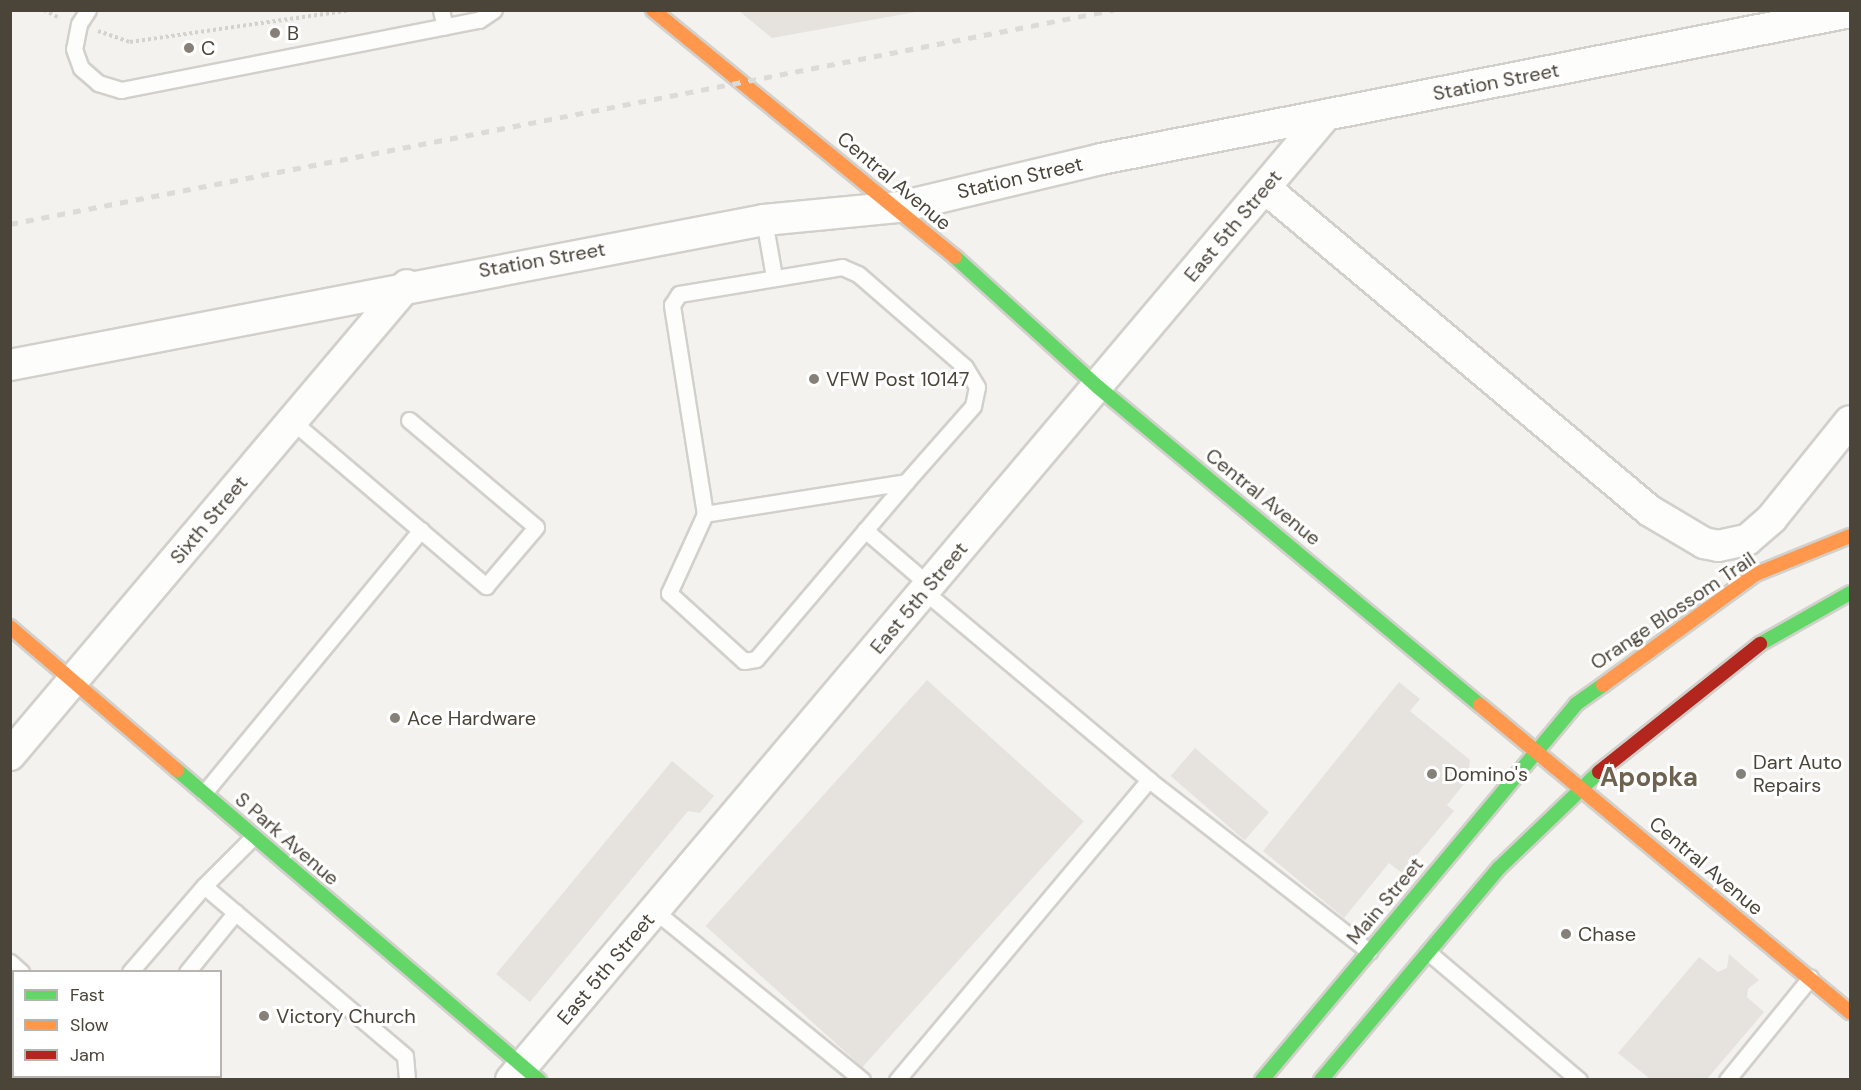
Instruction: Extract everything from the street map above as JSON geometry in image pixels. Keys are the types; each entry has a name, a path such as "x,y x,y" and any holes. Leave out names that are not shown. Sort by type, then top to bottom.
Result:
{"main road":[{"name":"Central Avenue","path":"653,10 900,207 1098,387 1539,749 1851,1012"},
{"name":"Orange Blossom Trail","path":"1539,749 1592,690 1756,574 1851,536"},
{"path":"1321,1080 1499,868 1582,786 1708,682 1773,635 1846,600"},
{"name":"S Park Avenue","path":"10,627 74,679 524,1075"},
{"name":"Main Street","path":"1262,1080 1539,749"}],"street":[{"name":"Station Street","path":"10,364 407,285 764,220 900,207 1101,159 1851,12"},
{"name":"East 5th Street","path":"524,1075 655,911 1326,115"},
{"path":"1265,188 1650,511 1704,543 1732,545 1772,518 1851,421"},
{"name":"Sixth Street","path":"10,755 407,285"}],"lane":[{"path":"88,10 79,24 74,49 81,68 98,83 121,90 445,27 494,10"},
{"path":"441,10 445,27"},
{"path":"764,220 774,277"},
{"path":"842,267 858,274 965,367 977,387 973,406 906,482 756,659 744,661 669,593 705,514 672,305 679,294 842,267"},
{"path":"292,422 486,586 536,528 409,420"},
{"path":"705,514 906,482"},
{"path":"204,793 421,530"},
{"path":"865,530 927,588 1149,780 1369,951"},
{"path":"897,1080 1149,780"},
{"path":"132,970 204,886 253,837"},
{"path":"204,886 405,1056 407,1080"},
{"path":"655,911 862,1080"},
{"path":"189,970 236,912"},
{"path":"1428,952 1579,1080"},
{"path":"1727,1080 1810,978"}],"path":[{"path":"44,10 130,42 352,10"}],"shaded area":[{"path":"739,11 921,11 772,38"},
{"path":"927,680 1084,821 862,1067 706,926"},
{"path":"1399,682 1420,699 1410,711 1470,760 1468,779 1447,805 1454,811 1402,873 1389,863 1344,918 1263,851"},
{"path":"1195,748 1269,812 1245,840 1171,776"},
{"path":"672,761 714,796 700,813 688,811 530,1002 496,974"},
{"path":"1729,954 1759,980 1748,989 1747,997 1764,1012 1707,1079 1650,1079 1618,1053 1699,957 1718,972 1727,968"}],"railway":[{"path":"10,224 1113,10"}],"traffic: fast":[{"path":"955,257 1098,387 1480,705"},
{"path":"1760,644 1850,593"},
{"path":"1262,1080 1576,704 1603,685"},
{"path":"177,770 539,1080"},
{"path":"1321,1080 1499,868 1599,772"}],"traffic: slow":[{"path":"653,10 955,257"},
{"path":"1603,685 1756,574 1850,536"},
{"path":"10,627 177,770"},
{"path":"1480,705 1850,1012"}],"traffic: jam":[{"path":"1599,772 1760,644"}],"place":[{"name":"B","path":"275,33"},
{"name":"C","path":"189,48"},
{"name":"VFW Post 10147","path":"814,379"},
{"name":"Ace Hardware","path":"395,718"},
{"name":"Domino's","path":"1432,774"},
{"name":"Dart Auto Repairs","path":"1741,774"},
{"name":"Chase","path":"1566,934"},
{"name":"Victory Church","path":"264,1016"}],"district":[{"name":"Apopka","path":"1649,778"}]}
